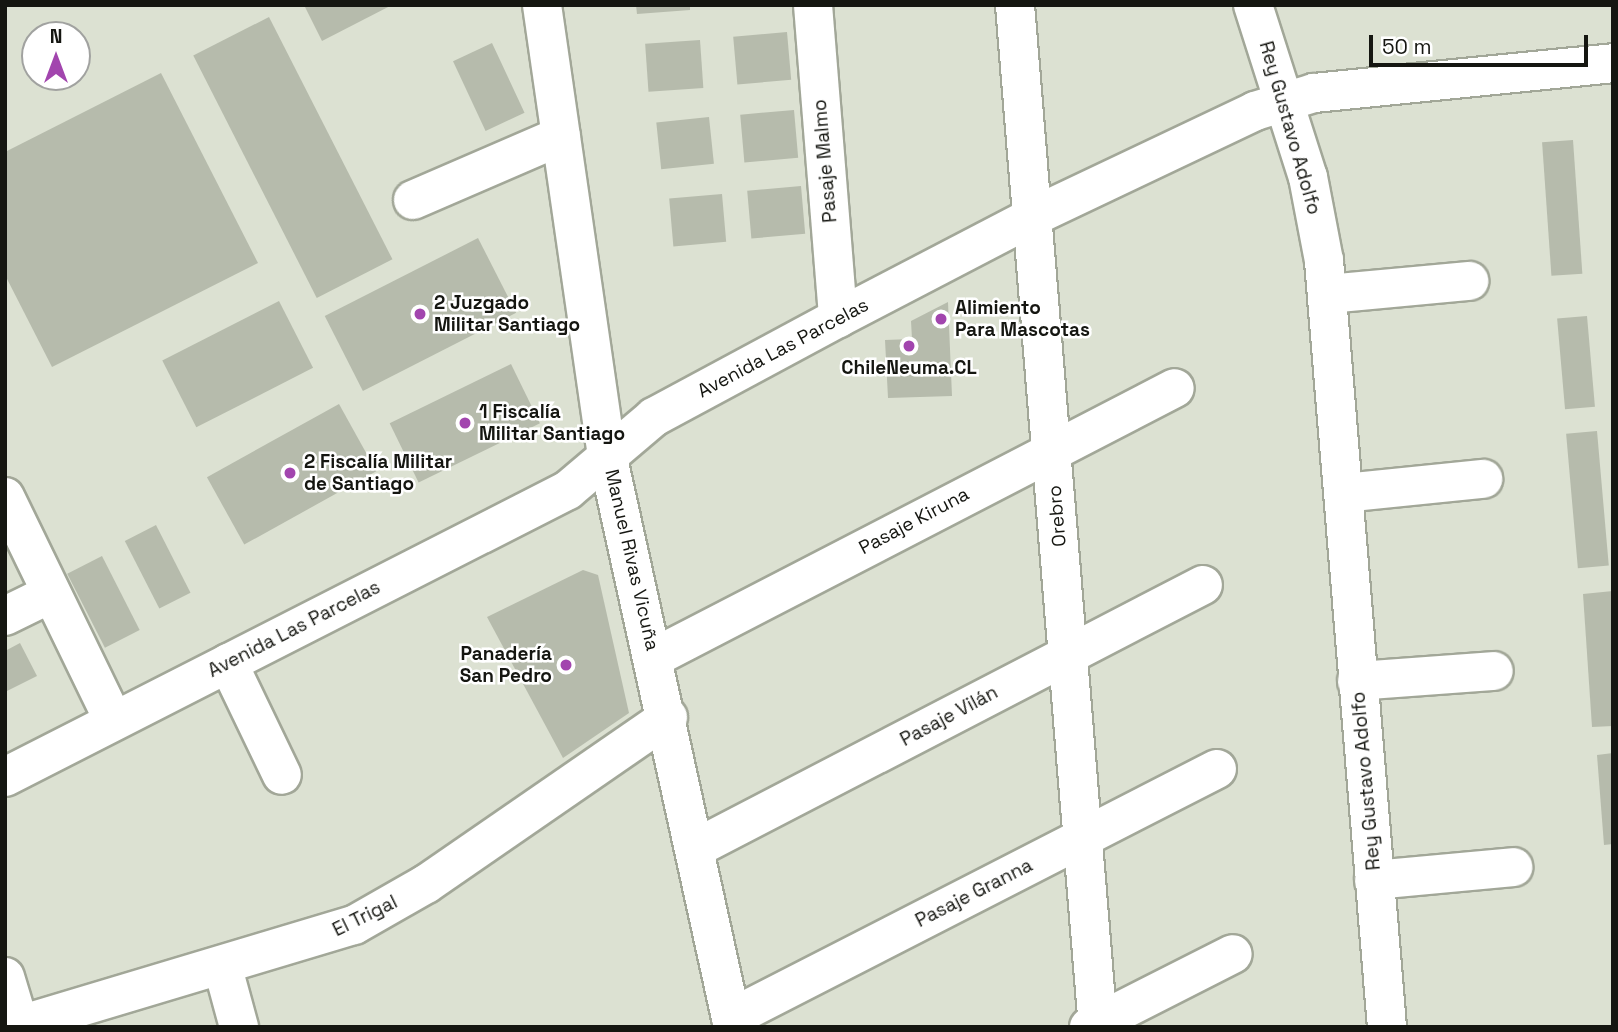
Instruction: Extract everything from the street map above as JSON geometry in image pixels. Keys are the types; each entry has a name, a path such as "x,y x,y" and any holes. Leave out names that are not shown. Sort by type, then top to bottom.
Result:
{"street":[{"name":"Manuel Rivas Vicuña","path":"542,5 607,454 655,657 732,1023"},
{"name":"Pasaje Malmo","path":"813,5 838,318"},
{"name":"Orebro","path":"1015,5 1083,838 1095,1025"},
{"name":"Rey Gustavo Adolfo","path":"1253,5 1308,177 1328,293 1357,681 1387,1027"},
{"name":"Avenida Las Parcelas","path":"5,776 568,490 653,417 838,318 1032,217 1285,100 1328,91 1613,62"},
{"path":"413,200 561,136"},
{"path":"1328,293 1469,281"},
{"name":"Pasaje Kiruna","path":"655,657 1051,449 1175,388"},
{"path":"1344,493 1483,479"},
{"path":"5,497 114,721"},
{"name":"Pasaje Vilán","path":"696,848 1203,585"},
{"path":"5,617 50,594"},
{"path":"228,663 282,775"},
{"name":"Rey Gustavo Adolfo","path":"1357,681 1494,671"},
{"name":"El Trigal","path":"20,1026 223,968 330,934 376,914 668,717"},
{"name":"Pasaje Granna","path":"732,1023 1217,769"},
{"name":"Rey Gustavo Adolfo","path":"1374,880 1513,866"},
{"path":"1095,1025 1233,954"},
{"path":"223,968 239,1027"},
{"path":"5,977 20,1026"}],"building":[{"path":"304,5 392,5 322,41"},
{"path":"636,5 690,5 690,10 637,14"},
{"path":"269,17 392,259 317,298 193,56"},
{"path":"787,32 791,80 737,85 733,37"},
{"path":"700,40 703,88 648,92 645,44"},
{"path":"492,43 525,113 486,131 453,61"},
{"path":"161,73 258,263 52,367 5,275 5,152"},
{"path":"794,110 798,158 744,163 740,115"},
{"path":"709,117 714,164 661,169 656,123"},
{"path":"1573,140 1582,274 1551,276 1542,142"},
{"path":"801,186 805,234 751,239 747,191"},
{"path":"722,194 726,242 673,246 669,199"},
{"name":"2 Juzgado Militar Santiago","path":"478,238 516,313 363,391 325,316"},
{"path":"279,301 313,368 196,427 162,360"},
{"path":"948,302 952,396 888,398 885,340 912,339 911,321"},
{"path":"1587,316 1595,407 1565,409 1557,319"},
{"name":"1 Fiscalía Militar Santiago","path":"511,364 540,423 419,483 390,423"},
{"name":"2 Fiscalía Militar de Santiago","path":"339,404 376,471 244,545 207,477"},
{"path":"1597,431 1609,565 1578,568 1566,434"},
{"path":"156,525 191,593 159,609 125,541"},
{"path":"102,556 140,630 105,648 67,574"},
{"name":"Panadería San Pedro","path":"583,570 598,575 629,713 563,758 487,617"},
{"path":"1613,591 1613,726 1592,727 1583,594"},
{"path":"20,643 37,676 5,692 5,651"},
{"path":"1613,753 1613,844 1604,845 1597,755"}],"place":[{"name":"2 Juzgado Militar Santiago","path":"420,314"},
{"name":"Alimiento Para Mascotas","path":"941,319"},
{"name":"ChileNeuma.CL","path":"909,346"},
{"name":"1 Fiscalía Militar Santiago","path":"465,423"},
{"name":"2 Fiscalía Militar de Santiago","path":"290,473"},
{"name":"Panadería San Pedro","path":"566,665"}]}
